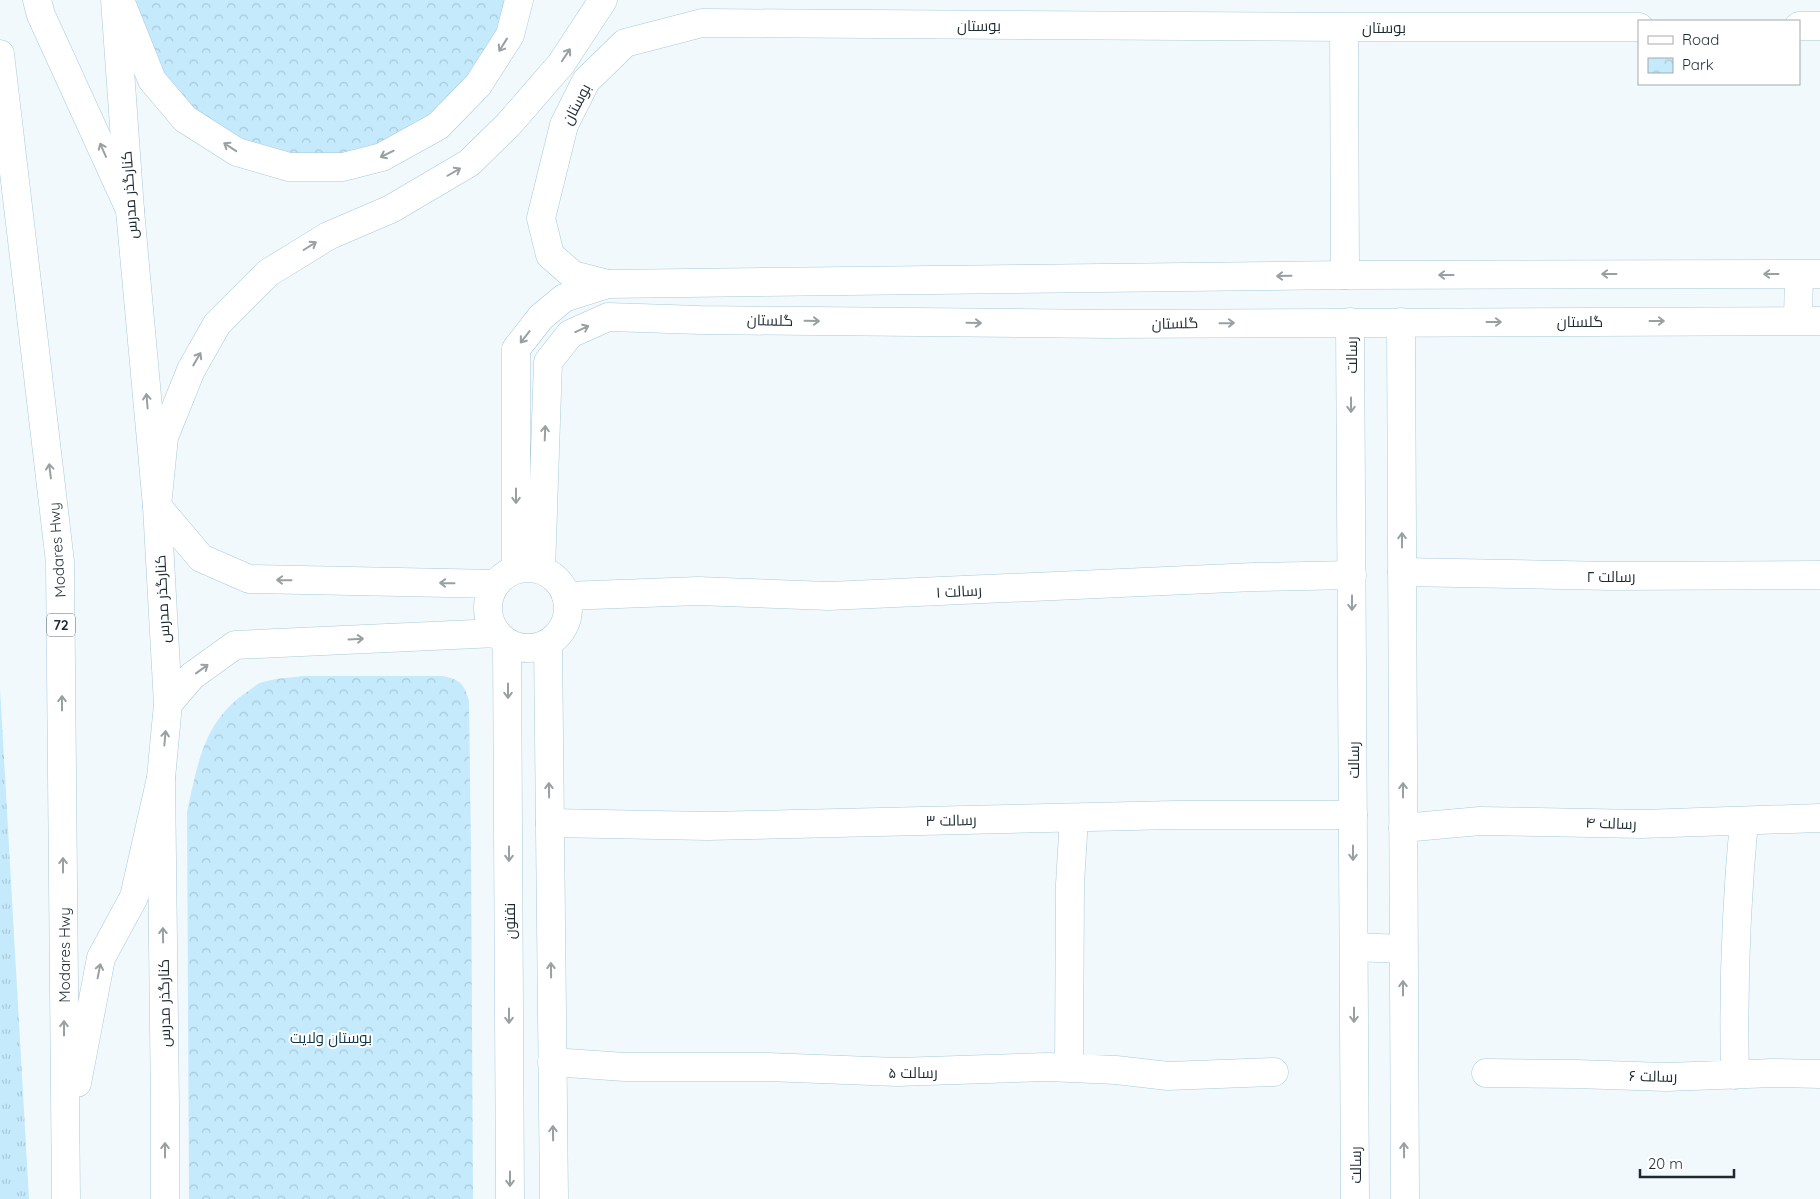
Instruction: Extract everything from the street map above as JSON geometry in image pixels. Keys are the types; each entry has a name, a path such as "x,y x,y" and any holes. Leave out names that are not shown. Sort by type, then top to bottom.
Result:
{"main road":[{"path":"37,0 41,14 130,210"},
{"name":"کنارگذر مدرس","path":"115,0 130,210 157,506 168,704 161,778 165,1199"},
{"path":"120,0 152,80 185,119 237,152 289,167 343,167 382,157 438,126 478,85 510,34 519,0"},
{"path":"168,704 192,676 235,645 502,638 520,647 534,647 548,643 558,634 565,622 568,608 566,596 552,576 517,574 249,579 202,558 157,506 164,437 191,370 217,324 268,273 328,236 391,209 469,163 508,125 561,64 603,0"},
{"name":"بوستان","path":"608,284 573,275 550,255 541,218 564,124 586,81 625,43 702,23 1638,27"},
{"path":"1800,26 1820,26"},
{"path":"1344,27 1345,275"},
{"name":"Modares Hwy","path":"0,54 60,562 66,1199"},
{"path":"517,574 516,350 541,317 564,298 608,284 1345,275 1810,274 1809,321"},
{"name":"گلستان","path":"517,574 548,362 570,334 608,317 700,320 1108,324 1809,321"},
{"name":"رسالت","path":"1350,322 1355,1199"},
{"path":"1401,322 1405,1199"},
{"name":"رسالت ۲","path":"1402,572 1612,576 1820,575"},
{"path":"502,638 490,621 488,607 490,595 517,574"},
{"name":"رسالت ۱","path":"566,596 698,591 829,596 1254,577 1352,575"},
{"name":"نفتون","path":"502,638 510,1199"},
{"path":"548,643 554,1199"},
{"path":"66,1139 101,958 134,898 161,778"},
{"name":"رسالت ۳","path":"550,823 708,826 1175,816 1353,815"},
{"path":"1070,1068 1070,884 1074,818"},
{"name":"رسالت ۴","path":"1403,828 1480,821 1642,824 1820,818"},
{"path":"1735,1075 1735,973 1738,880 1744,821"},
{"path":"1354,947 1404,949"},
{"name":"رسالت ۵","path":"552,1062 625,1067 767,1067 897,1072 1070,1068 1116,1070 1168,1076 1274,1072"},
{"name":"رسالت ۶","path":"1486,1074 1666,1077 1774,1073 1820,1074"}],"green space":[{"path":"131,0 517,0 438,124 345,163 238,150 156,78"},
{"name":"بوستان ولایت","path":"302,676 443,676 458,681 469,701 473,1199 189,1199 187,812 194,779 211,732 219,718 230,706 258,684"},
{"path":"0,688 29,1199 0,1199"}]}
